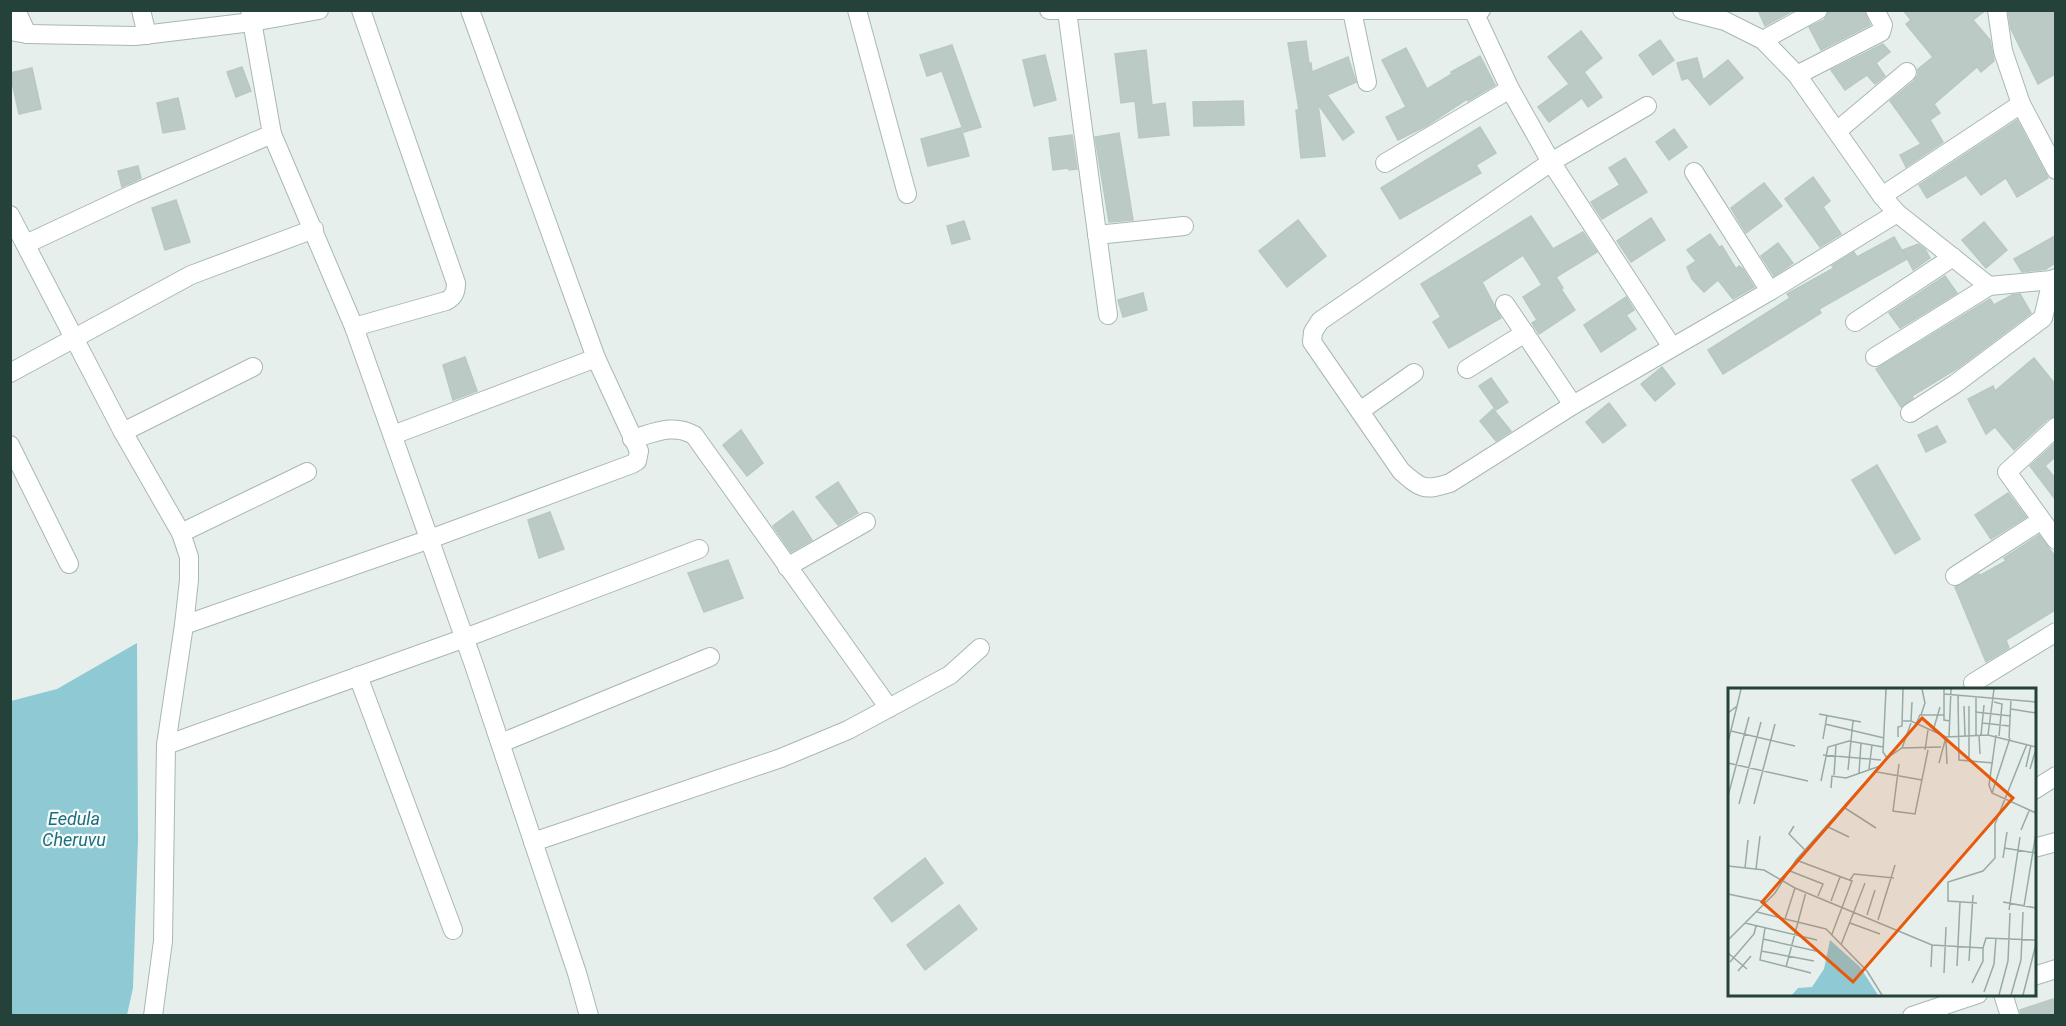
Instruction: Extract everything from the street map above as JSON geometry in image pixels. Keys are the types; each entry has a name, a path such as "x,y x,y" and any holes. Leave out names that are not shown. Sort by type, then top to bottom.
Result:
{"street":[{"path":"16,10 19,32 147,35 251,16 319,10"},
{"path":"141,10 147,35"},
{"path":"354,327 446,302 451,299 456,289 456,283 362,10"},
{"path":"184,625 430,539 637,461 639,456 596,358 470,10"},
{"path":"857,10 907,194"},
{"path":"1048,10 1477,11 1510,89 1551,162 1672,347"},
{"path":"1682,10 1725,21 1763,40 1797,75 1882,196 1897,213 1989,286"},
{"path":"1763,40 1818,10"},
{"path":"1797,75 1881,32 1883,25 1875,10"},
{"path":"1997,10 2003,51 2021,104 2051,146 2055,170"},
{"path":"1067,11 1108,315"},
{"path":"1353,11 1367,82"},
{"path":"251,16 272,134 354,327 393,435 501,743 589,1016"},
{"path":"1837,131 1907,72"},
{"path":"1385,163 1510,89"},
{"path":"1882,196 2021,104"},
{"path":"1647,106 1551,162 1320,321 1313,332 1312,342 1401,471 1416,484 1430,489 1450,483 1573,405 1770,291 1897,213"},
{"path":"26,244 133,194 272,134"},
{"path":"1694,172 1770,291"},
{"path":"10,215 123,432 181,533 189,557 184,625 166,745 163,941 153,1016"},
{"path":"1097,236 1184,226"},
{"path":"10,373 191,275 314,229"},
{"path":"1855,322 1953,257"},
{"path":"1875,357 1989,286 2054,279 2043,318 1955,384 1910,413"},
{"path":"1505,304 1573,405"},
{"path":"1467,369 1525,333"},
{"path":"393,435 596,358"},
{"path":"123,432 253,367"},
{"path":"1360,411 1414,373"},
{"path":"2055,427 2007,471 2040,521 2055,538"},
{"path":"632,439 675,428 684,429 694,435 889,708"},
{"path":"10,445 69,564"},
{"path":"181,533 306,472"},
{"path":"1955,576 2040,521"},
{"path":"787,567 866,522"},
{"path":"166,745 465,638 699,549"},
{"path":"1973,683 2055,632"},
{"path":"533,842 781,758 848,730 950,675 980,648"},
{"path":"501,743 710,657"},
{"path":"358,676 453,930"},
{"path":"2036,789 2055,776"},
{"path":"2036,847 2055,842"},
{"path":"2036,975 2055,969"},
{"path":"1912,1016 1972,996"},
{"path":"2004,996 2010,1016"}],"water":[{"name":"Eedula Cheruvu","path":"137,643 138,840 133,988 127,1015 11,1015 11,701 57,689"}],"building":[{"path":"1758,10 1794,10 1765,26"},
{"path":"1829,10 1864,10 1870,25 1821,50 1809,27 1824,20"},
{"path":"1903,10 1986,10 1973,20 1990,40 1994,61 1981,72 1977,67 1934,104 1940,113 1930,120 1943,142 1906,167 1900,155 1921,144 1890,101 1914,81 1918,75 1918,69 1933,57 1906,24 1911,20"},
{"path":"2008,10 2055,10 2055,74 2038,84 2011,29"},
{"path":"1581,31 1602,58 1584,72 1602,97 1588,107 1582,98 1549,122 1538,107 1569,84 1548,57"},
{"path":"1660,40 1674,60 1653,75 1639,55"},
{"path":"1306,41 1312,72 1348,57 1356,82 1327,95 1354,132 1343,140 1318,104 1325,156 1301,158 1296,110 1299,110 1288,43"},
{"path":"1883,44 1890,52 1876,63 1885,76 1875,84 1867,75 1845,90 1831,70"},
{"path":"952,45 981,127 964,132 942,71 927,76 920,55"},
{"path":"1406,48 1427,89 1480,56 1495,85 1398,140 1386,117 1406,107 1382,60"},
{"path":"1146,50 1152,105 1165,103 1169,135 1139,138 1135,101 1121,103 1115,54"},
{"path":"1045,55 1056,100 1034,106 1023,60"},
{"path":"1697,58 1703,80 1728,60 1743,78 1710,105 1688,78 1682,80 1677,63"},
{"path":"242,67 251,91 236,97 227,72"},
{"path":"32,68 41,109 19,114 10,73"},
{"path":"178,98 185,129 163,133 157,103"},
{"path":"1243,101 1244,125 1194,126 1193,102"},
{"path":"2017,120 2048,178 2017,197 2006,178 1981,195 1966,175 1927,198 1919,185"},
{"path":"1480,127 1496,153 1476,165 1481,173 1400,219 1381,188"},
{"path":"961,128 969,156 928,166 921,139"},
{"path":"1674,129 1687,147 1669,160 1656,142"},
{"path":"1119,133 1133,220 1109,222 1095,137"},
{"path":"1072,135 1077,169 1053,170 1049,138"},
{"path":"1625,158 1647,192 1602,219 1591,202 1620,185 1609,168"},
{"path":"138,166 141,178 122,187 118,171"},
{"path":"1813,177 1830,201 1823,207 1841,234 1820,247 1785,199"},
{"path":"1764,183 1782,206 1746,233 1731,208"},
{"path":"176,200 190,242 165,250 152,208"},
{"path":"1531,216 1553,249 1583,232 1597,252 1556,277 1575,310 1539,334 1532,323 1537,320 1523,297 1542,285 1523,255 1482,282 1501,318 1449,348 1433,322 1441,317 1421,284"},
{"path":"1651,218 1665,240 1631,262 1617,241"},
{"path":"1298,220 1326,256 1287,287 1259,251"},
{"path":"964,221 970,239 952,244 947,226"},
{"path":"1984,222 2007,250 1986,268 1962,240"},
{"path":"1710,234 1719,247 1722,246 1736,269 1739,266 1743,269 1754,287 1733,299 1718,280 1704,292 1692,279 1687,267 1696,261 1687,250"},
{"path":"2055,236 2055,263 2046,269 2022,272 2014,259"},
{"path":"1894,237 1907,259 1819,309 1821,313 1723,374 1708,350 1790,298 1787,294 1834,268 1832,266 1854,252 1857,257"},
{"path":"1778,243 1793,263 1774,276 1761,256"},
{"path":"1918,244 1925,249 1930,258 1913,270 1903,250"},
{"path":"1945,276 1957,293 1900,328 1889,313"},
{"path":"1143,293 1147,310 1123,317 1118,300"},
{"path":"2020,294 2031,313 1958,368 1912,396 1913,398 1901,407 1876,369 1990,299 1994,305 2012,295"},
{"path":"1626,297 1634,310 1626,315 1636,329 1601,352 1584,325"},
{"path":"465,357 477,391 453,400 443,365"},
{"path":"2034,358 2055,384 2055,416 2048,419 2014,450 1995,427 1986,434 1968,399 1993,386 1995,391"},
{"path":"1662,367 1675,384 1655,401 1641,384"},
{"path":"1491,378 1508,402 1496,410 1479,386"},
{"path":"1609,403 1626,425 1603,443 1586,422"},
{"path":"1493,409 1511,431 1496,441 1480,421"},
{"path":"1937,426 1946,442 1926,452 1918,435"},
{"path":"741,430 763,463 747,476 723,445"},
{"path":"2055,443 2055,457 2036,474 2030,466"},
{"path":"1877,465 1920,539 1895,554 1852,480"},
{"path":"2046,467 2055,478 2055,499 2036,474"},
{"path":"838,482 858,513 838,525 816,497"},
{"path":"2008,493 2026,517 1991,539 1975,515"},
{"path":"793,511 812,540 791,552 773,526"},
{"path":"550,512 564,549 539,558 528,520"},
{"path":"2039,535 2055,556 2055,610 2006,640 2009,648 1986,662 1955,587 2006,561 2004,558"},
{"path":"728,560 743,598 704,612 688,573"},
{"path":"925,858 943,883 892,922 874,898"},
{"path":"959,905 977,929 925,970 907,945"},
{"path":"2053,999 2055,1016 2021,1016 2020,1010"}]}
